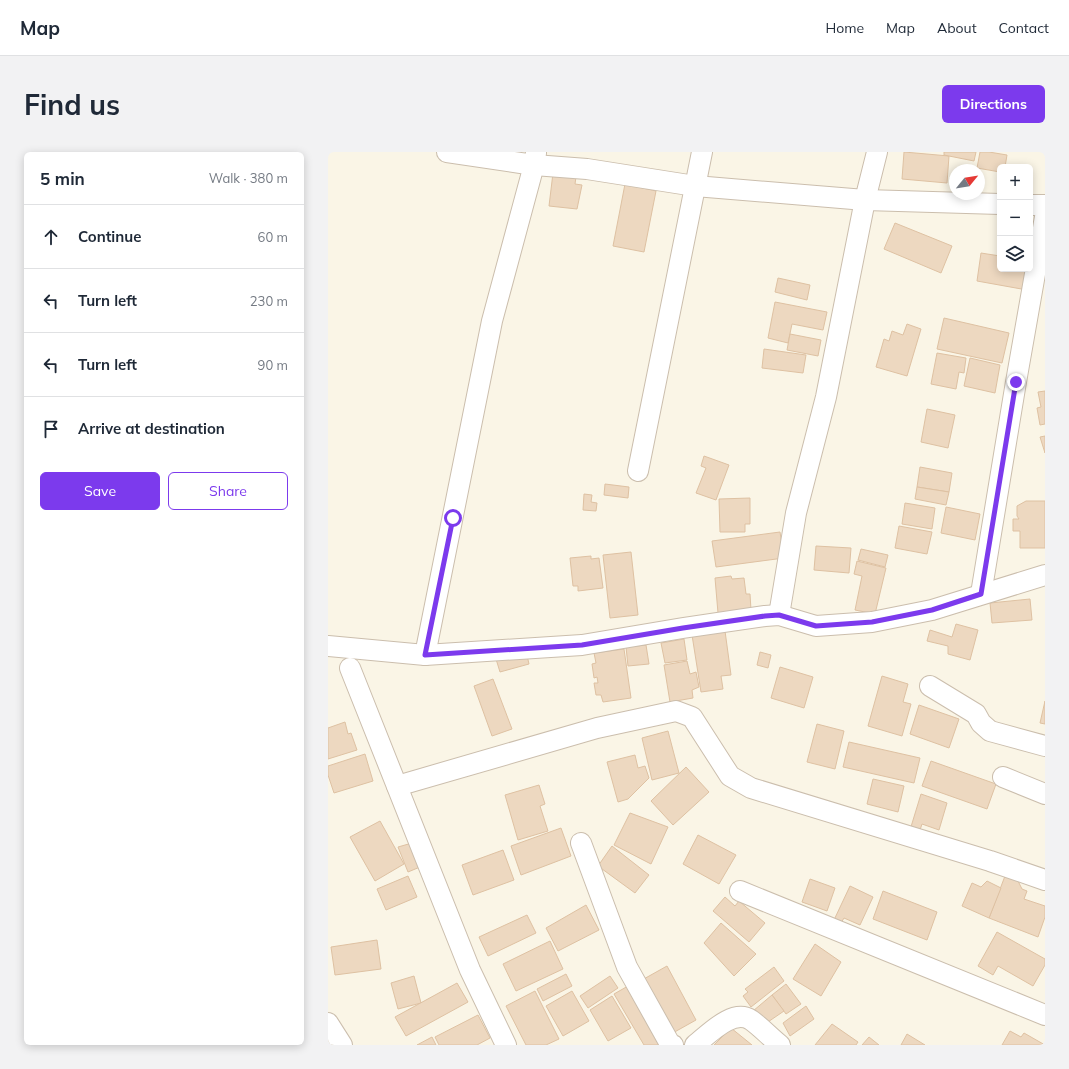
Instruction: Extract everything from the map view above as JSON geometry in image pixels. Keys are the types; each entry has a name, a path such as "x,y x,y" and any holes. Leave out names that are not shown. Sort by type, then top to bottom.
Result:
{"street":[{"path":"447,152 535,159 587,169 695,186 865,200 997,204"},
{"path":"638,471 702,152"},
{"path":"779,615 796,513 826,397 865,200 878,152"},
{"path":"425,655 492,321 535,159"},
{"path":"1033,205 1045,205"},
{"path":"981,594 1045,217"},
{"path":"328,646 425,655 582,645 765,616 779,615 816,626 872,622 932,610 1045,575"},
{"path":"350,668 470,970 506,1045"},
{"path":"930,686 976,714 981,723 990,731 1045,746"},
{"path":"397,786 596,728 676,711 692,717 730,776 751,788 990,861 1045,880"},
{"path":"1003,776 1045,794"},
{"path":"581,843 627,967 670,1044 673,1045"},
{"path":"740,891 1045,1015"},
{"path":"695,1045 725,1022 737,1016 750,1019 780,1045"},
{"path":"328,1023 342,1045"}],"building":[{"path":"904,152 949,156 947,183 902,179"},
{"path":"944,152 976,152 974,161 944,155"},
{"path":"980,152 1007,155 1006,164 997,164 997,171 985,169 985,164 978,164"},
{"path":"553,173 576,177 575,184 582,185 577,209 549,206"},
{"path":"625,184 656,191 644,252 613,246"},
{"path":"895,223 952,246 941,273 884,249"},
{"path":"981,253 997,256 997,272 1030,272 1027,290 977,281"},
{"path":"778,278 810,285 807,300 775,292"},
{"path":"775,302 827,312 823,330 792,324 788,343 768,338"},
{"path":"944,318 1009,333 1002,363 937,349"},
{"path":"907,324 921,329 907,376 876,367 884,339 889,341 892,331 903,335"},
{"path":"790,334 821,340 818,356 787,350"},
{"path":"764,349 806,355 803,373 762,368"},
{"path":"937,353 966,358 964,373 959,372 956,389 931,384"},
{"path":"970,358 1000,365 995,393 964,386"},
{"path":"1045,391 1045,424 1040,425 1037,408 1041,407 1038,392"},
{"path":"927,409 955,415 948,448 921,442"},
{"path":"1045,436 1045,453 1040,437"},
{"path":"704,456 729,465 716,500 696,493 706,468 701,466"},
{"path":"920,467 952,473 949,492 917,487"},
{"path":"605,484 629,487 628,498 604,495"},
{"path":"917,487 949,492 946,505 915,499"},
{"path":"584,494 592,495 591,502 597,503 596,511 583,510"},
{"path":"750,498 750,524 745,524 745,532 720,532 719,499"},
{"path":"1026,501 1045,501 1045,548 1020,548 1020,531 1013,531 1013,519 1019,519 1017,516 1017,506"},
{"path":"905,503 935,508 932,529 902,524"},
{"path":"946,507 980,514 975,540 941,533"},
{"path":"899,526 932,532 927,554 895,548"},
{"path":"780,532 784,558 716,567 712,541"},
{"path":"816,546 851,548 849,573 814,570"},
{"path":"861,549 888,555 885,567 858,560"},
{"path":"631,552 638,615 610,618 603,555"},
{"path":"591,556 591,559 599,558 603,588 578,591 578,586 573,586 570,558"},
{"path":"857,561 886,568 875,614 855,610 862,576 854,574"},
{"path":"731,576 732,579 744,578 746,594 750,594 751,610 718,613 715,578"},
{"path":"1030,599 1032,620 992,623 990,603"},
{"path":"956,624 978,630 970,660 948,654 948,646 927,641 930,630 952,637"},
{"path":"725,631 731,675 721,676 723,689 701,692 692,635"},
{"path":"684,639 687,660 665,663 661,643"},
{"path":"646,645 649,664 628,666 626,647"},
{"path":"624,649 631,698 603,702 601,695 596,695 594,683 598,683 597,677 594,678 592,664 596,663 594,653"},
{"path":"526,651 529,664 500,672 496,659"},
{"path":"760,652 771,655 768,668 757,665"},
{"path":"687,661 690,674 696,672 699,687 692,690 693,698 670,702 664,665"},
{"path":"780,667 813,677 804,708 771,698"},
{"path":"882,676 908,684 903,702 911,704 902,736 868,726"},
{"path":"493,679 512,729 492,736 474,686"},
{"path":"1045,701 1045,724 1040,723"},
{"path":"919,705 959,719 949,748 910,734"},
{"path":"345,722 348,734 351,733 357,750 328,759 328,728"},
{"path":"817,724 844,731 835,769 807,762"},
{"path":"668,731 679,773 652,780 642,738"},
{"path":"849,742 920,758 914,783 843,767"},
{"path":"365,754 373,781 334,793 328,775 328,766"},
{"path":"635,755 638,768 645,766 649,778 628,799 618,802 607,762"},
{"path":"931,761 996,784 987,809 922,786"},
{"path":"686,767 709,792 673,825 651,801"},
{"path":"873,779 904,786 898,812 867,804"},
{"path":"539,785 545,804 540,806 548,831 518,840 505,795"},
{"path":"921,794 947,803 939,830 922,824 919,833 910,830"},
{"path":"630,813 668,827 651,864 614,845"},
{"path":"380,821 404,864 375,881 350,837"},
{"path":"561,828 571,856 521,875 511,846"},
{"path":"698,835 736,855 719,884 683,864"},
{"path":"412,843 420,867 408,872 398,847"},
{"path":"612,846 649,875 635,893 598,866"},
{"path":"503,850 514,880 473,895 462,865"},
{"path":"408,876 417,897 386,910 377,889"},
{"path":"1005,876 1018,881 1022,889 1027,891 1024,899 1045,906 1045,917 1038,937 989,918"},
{"path":"810,879 835,888 827,911 802,902"},
{"path":"987,881 1001,888 989,918 962,906 972,883 981,887"},
{"path":"850,886 873,897 860,925 844,918 841,923 834,920"},
{"path":"883,891 937,912 927,940 873,919"},
{"path":"725,897 735,906 739,901 765,923 749,942 713,911"},
{"path":"586,905 599,930 558,951 546,928"},
{"path":"527,915 536,933 488,956 479,937"},
{"path":"721,923 756,954 734,976 704,943"},
{"path":"997,932 1045,959 1045,965 1033,986 998,966 993,975 978,966"},
{"path":"377,940 381,969 335,975 331,947"},
{"path":"550,941 563,969 516,991 503,964"},
{"path":"815,944 841,962 821,996 793,979"},
{"path":"667,966 696,1020 671,1034 642,980"},
{"path":"774,967 784,981 751,1007 743,996 748,992 745,989"},
{"path":"566,974 572,986 543,1001 537,989"},
{"path":"414,976 421,1003 398,1009 391,983"},
{"path":"610,976 618,988 588,1008 580,996"},
{"path":"457,983 468,1002 406,1036 395,1017"},
{"path":"786,984 801,1004 786,1014 772,995"},
{"path":"628,986 663,1045 644,1045 614,994"},
{"path":"535,991 559,1039 546,1045 526,1045 506,1006"},
{"path":"572,991 589,1021 563,1036 546,1006"},
{"path":"772,995 784,1011 765,1024 753,1011"},
{"path":"612,996 631,1028 608,1041 590,1010"},
{"path":"806,1006 814,1019 790,1036 783,1023"},
{"path":"478,1015 490,1038 477,1045 439,1045 435,1037"},
{"path":"832,1024 858,1042 856,1045 815,1045"},
{"path":"731,1028 752,1045 714,1045"},
{"path":"1010,1031 1021,1037 1024,1033 1045,1045 1002,1045"},
{"path":"907,1034 925,1045 901,1045"},
{"path":"432,1037 436,1045 417,1045"},
{"path":"869,1037 879,1045 862,1045"}],"route":[{"path":"453,518 425,655 582,645 765,616 779,615 816,626 872,622 932,610 981,594 1016,382"}]}
